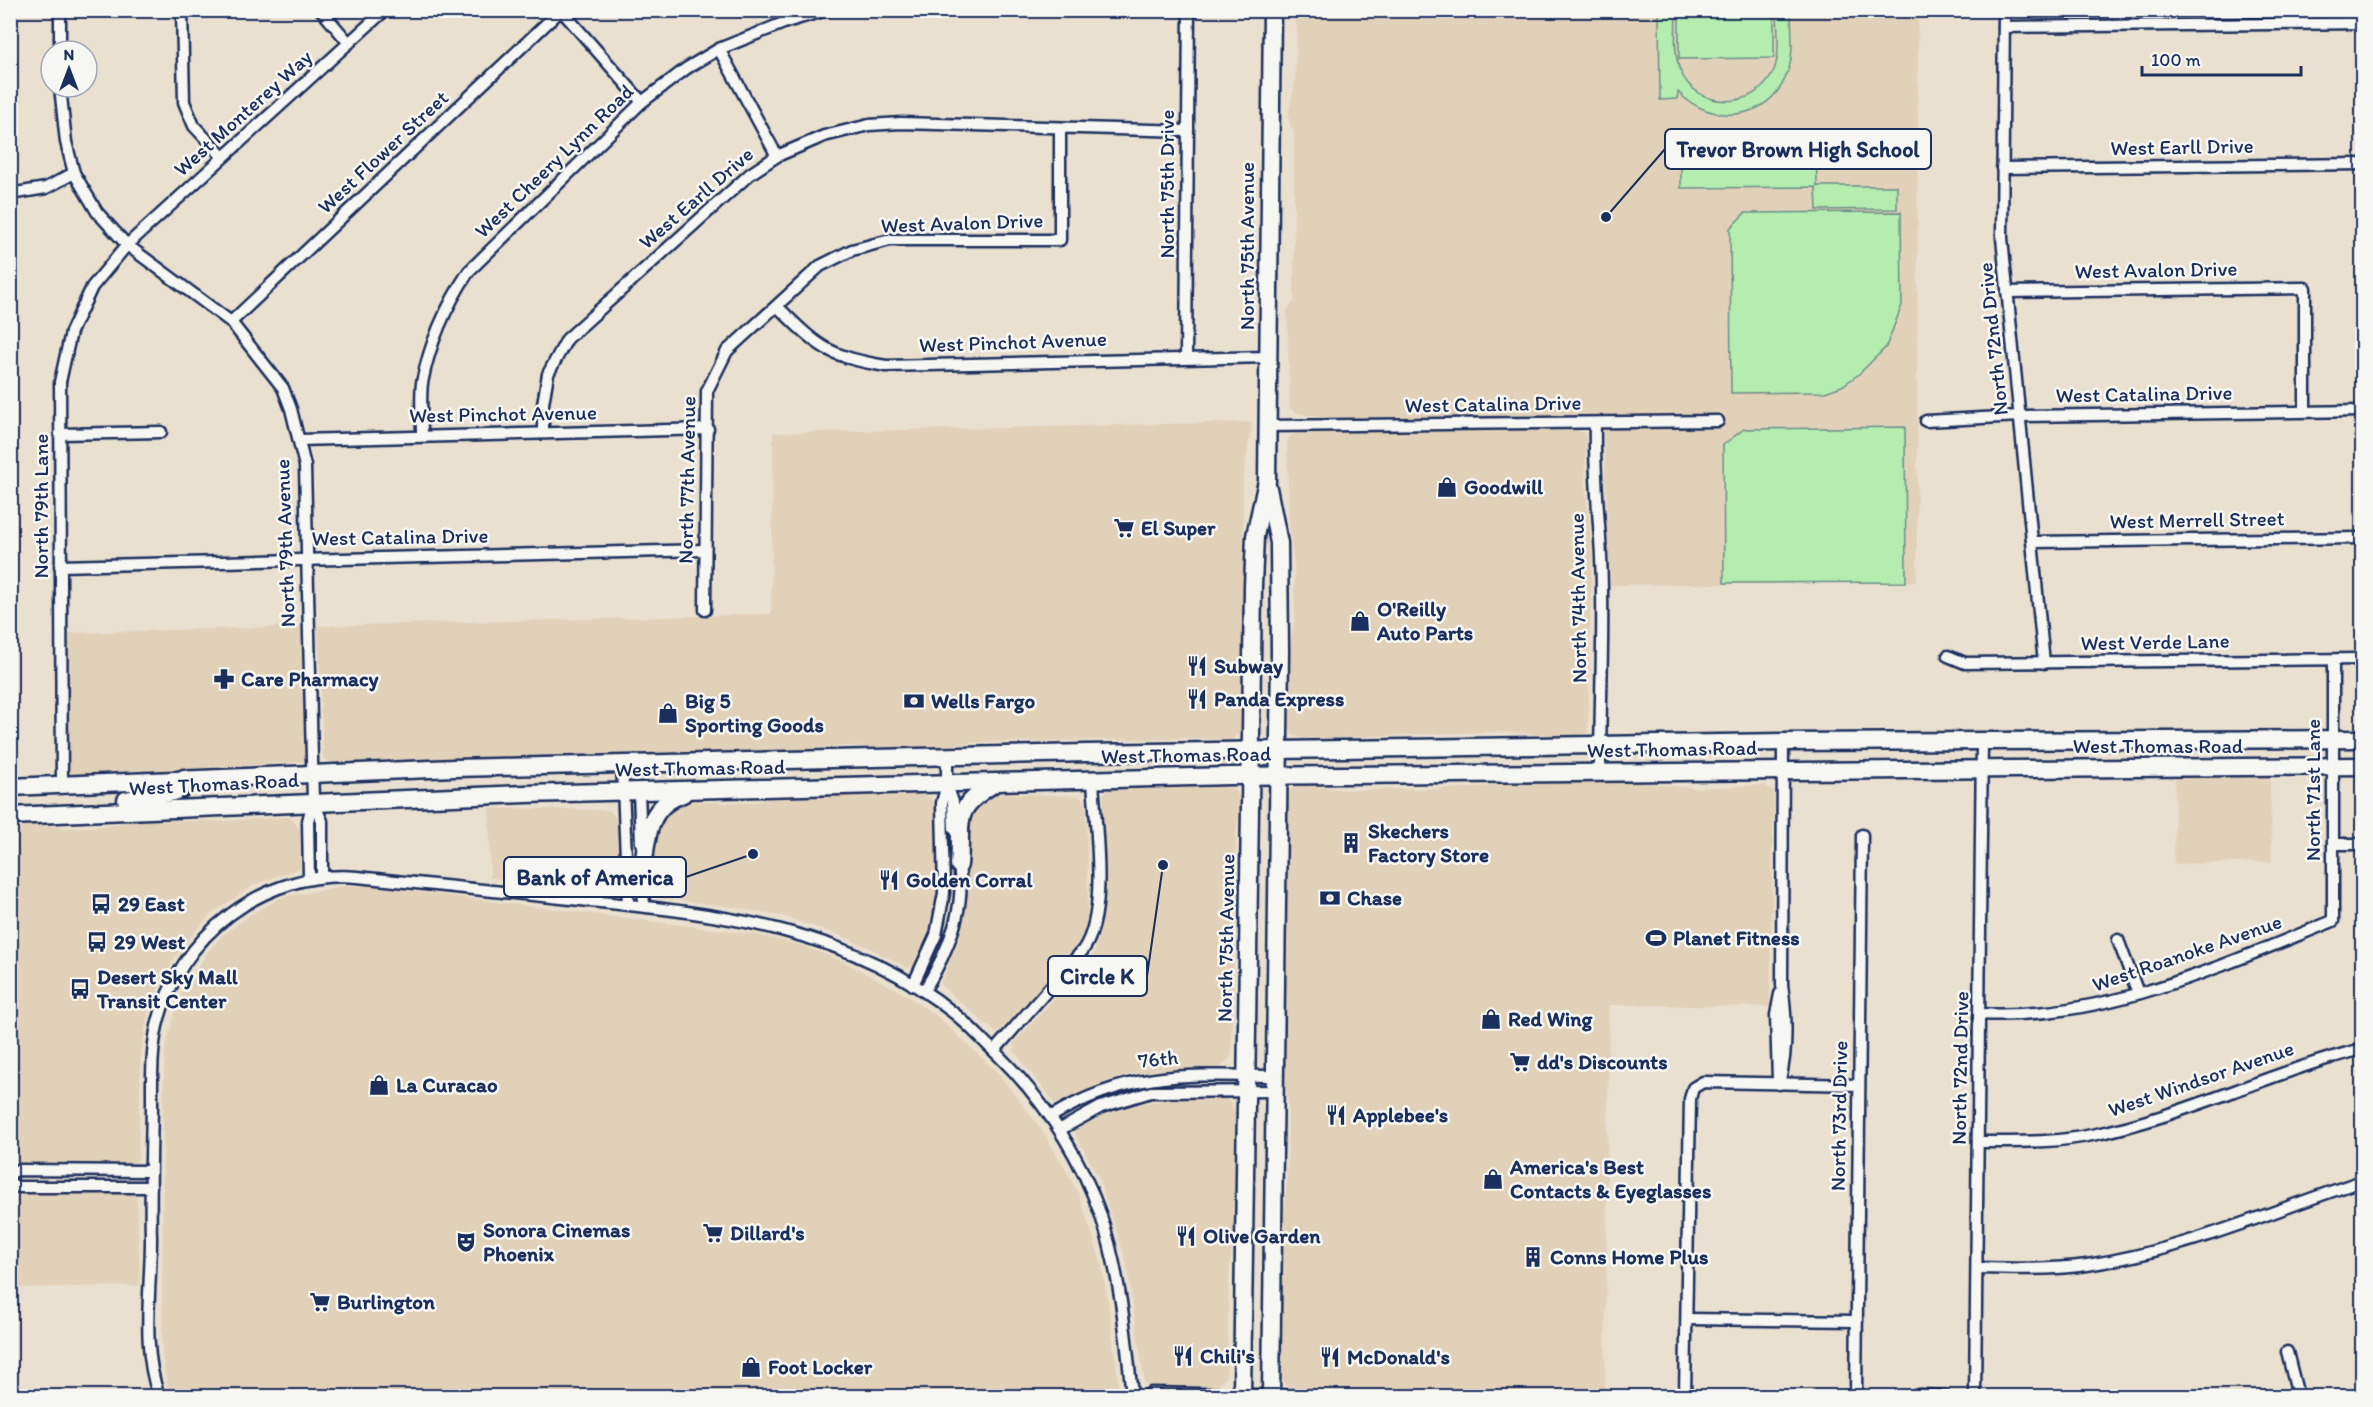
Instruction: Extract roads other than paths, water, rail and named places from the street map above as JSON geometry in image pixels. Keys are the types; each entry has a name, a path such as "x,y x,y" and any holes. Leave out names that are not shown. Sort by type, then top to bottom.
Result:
{"main road":[{"name":"North 75th Avenue","path":"1242,1396 1255,536 1267,481 1272,10"},
{"name":"North 75th Avenue","path":"1267,481 1279,543 1279,776 1271,1396"},
{"name":"West Thomas Road","path":"10,788 313,772 1279,749 1783,742 2362,739"},
{"path":"630,763 631,792"},
{"name":"West Thomas Road","path":"10,816 313,801 1251,776 2362,766"},
{"path":"82,812 119,801 174,792 181,789 184,778"},
{"path":"959,865 963,808 976,794 995,783"},
{"path":"643,869 652,818 672,798 692,791"}],"street":[{"path":"60,10 60,39"},
{"path":"182,10 184,102 194,126 223,157"},
{"path":"321,10 349,43"},
{"name":"West Monterey Way","path":"128,245 385,10"},
{"path":"561,10 642,102"},
{"name":"West Flower Street","path":"231,322 561,10"},
{"name":"West Cheery Lynn Road","path":"422,435 422,385 434,335 447,304 469,271 642,102 687,68 719,50 786,22 827,10"},
{"name":"North 75th Drive","path":"1186,357 1189,10"},
{"name":"North 72nd Drive","path":"2004,10 2002,238 2044,663"},
{"path":"2004,27 2362,23"},
{"path":"719,50 777,156"},
{"name":"North 79th Avenue","path":"61,99 65,133 74,172 97,212 128,245 231,322 283,388 305,466 313,801"},
{"name":"West Earll Drive","path":"543,432 543,404 548,374 567,339 750,174 777,156 824,135 869,125 901,123 1187,130"},
{"name":"West Avalon Drive","path":"778,307 820,266 852,250 890,240 1060,240 1060,128"},
{"name":"West Earll Drive","path":"2002,168 2362,164"},
{"path":"10,194 46,188 74,172"},
{"name":"North 79th Lane","path":"62,785 60,382 72,332 92,287 128,245"},
{"name":"West Avalon Drive","path":"2007,292 2306,288 2305,411"},
{"name":"West Pinchot Avenue","path":"778,307 811,341 834,354 886,366 1186,357 1269,357"},
{"name":"North 77th Avenue","path":"705,610 707,391 727,351 778,307"},
{"name":"West Catalina Drive","path":"1926,421 2020,416 2362,411"},
{"name":"West Catalina Drive","path":"1268,426 1718,421"},
{"name":"North 74th Avenue","path":"1594,423 1594,476 1600,538 1600,773"},
{"name":"West Pinchot Avenue","path":"299,440 708,429"},
{"path":"60,434 160,432"},
{"name":"West Merrell Street","path":"2033,542 2362,538"},
{"name":"West Catalina Drive","path":"60,566 705,550"},
{"name":"West Verde Lane","path":"1948,656 1965,663 2362,659"},
{"name":"North 71st Lane","path":"2333,660 2333,921"},
{"name":"North 72nd Drive","path":"1975,1396 1982,741"},
{"path":"1779,1084 1785,1062 1776,1015 1782,985 1783,742"},
{"path":"913,985 936,935 942,908 944,875 942,803 947,784 947,756"},
{"path":"994,1051 1083,950 1093,932 1098,889 1093,780"},
{"path":"924,991 946,950 958,901 959,865 955,850 953,802 947,784"},
{"path":"631,792 643,869 644,906"},
{"path":"628,904 631,792"},
{"path":"313,801 322,821 322,876"},
{"path":"309,878 308,821 313,801"},
{"name":"North 73rd Drive","path":"1856,1396 1862,835"},
{"path":"2333,844 2362,844"},
{"path":"159,1396 149,1348 150,1179 154,1052 157,1028 166,996 195,949 234,911 270,891 322,876 357,877 628,904 785,929 861,957 924,991 955,1013 994,1051 1052,1116 1079,1162 1107,1239 1117,1287 1132,1395"},
{"name":"West Roanoke Avenue","path":"1980,1014 2035,1014 2096,1006 2138,993 2333,921"},
{"path":"2118,940 2138,993"},
{"name":"West Windsor Avenue","path":"1978,1142 2054,1140 2091,1136 2182,1111 2312,1062 2362,1049"},
{"name":"76th","path":"1052,1116 1087,1096 1137,1080 1172,1076 1246,1083"},
{"path":"1685,1396 1690,1099 1693,1088 1703,1082 1859,1085"},
{"name":"76th","path":"1061,1129 1101,1107 1142,1093 1246,1083 1276,1083"},
{"path":"10,1173 18,1170 150,1179"},
{"path":"10,1184 19,1187 150,1179"},
{"path":"1977,1268 2035,1269 2086,1265 2143,1253 2245,1224 2362,1181"},
{"path":"1687,1318 1857,1321"},
{"path":"2287,1352 2298,1396"},
{"path":"1147,1396 1151,1393 1312,1396"},
{"path":"1919,1395 1945,1396"}],"place":[{"name":"Trevor Brown High School","path":"1606,217"},
{"name":"Goodwill","path":"1447,487"},
{"name":"El Super","path":"1124,528"},
{"name":"O'Reilly Auto Parts","path":"1360,621"},
{"name":"Subway","path":"1197,666"},
{"name":"Care Pharmacy","path":"224,679"},
{"name":"Panda Express","path":"1197,699"},
{"name":"Wells Fargo","path":"914,701"},
{"name":"Big 5 Sporting Goods","path":"668,713"},
{"name":"Skechers Factory Store","path":"1351,843"},
{"name":"Bank of America","path":"753,854"},
{"name":"Circle K","path":"1163,865"},
{"name":"Golden Corral","path":"889,880"},
{"name":"Chase","path":"1330,898"},
{"name":"29 East","path":"101,904"},
{"name":"Planet Fitness","path":"1656,938"},
{"name":"29 West","path":"97,942"},
{"name":"Desert Sky Mall Transit Center","path":"80,989"},
{"name":"Red Wing","path":"1491,1019"},
{"name":"dd's Discounts","path":"1520,1062"},
{"name":"La Curacao","path":"379,1085"},
{"name":"Applebee's","path":"1336,1115"},
{"name":"America's Best Contacts & Eyeglasses","path":"1493,1179"},
{"name":"Dillard's","path":"713,1233"},
{"name":"Olive Garden","path":"1186,1236"},
{"name":"Sonora Cinemas Phoenix","path":"466,1242"},
{"name":"Conns Home Plus","path":"1533,1257"},
{"name":"Burlington","path":"320,1302"},
{"name":"Chili's","path":"1183,1356"},
{"name":"McDonald's","path":"1330,1357"},
{"name":"Foot Locker","path":"751,1367"}]}
